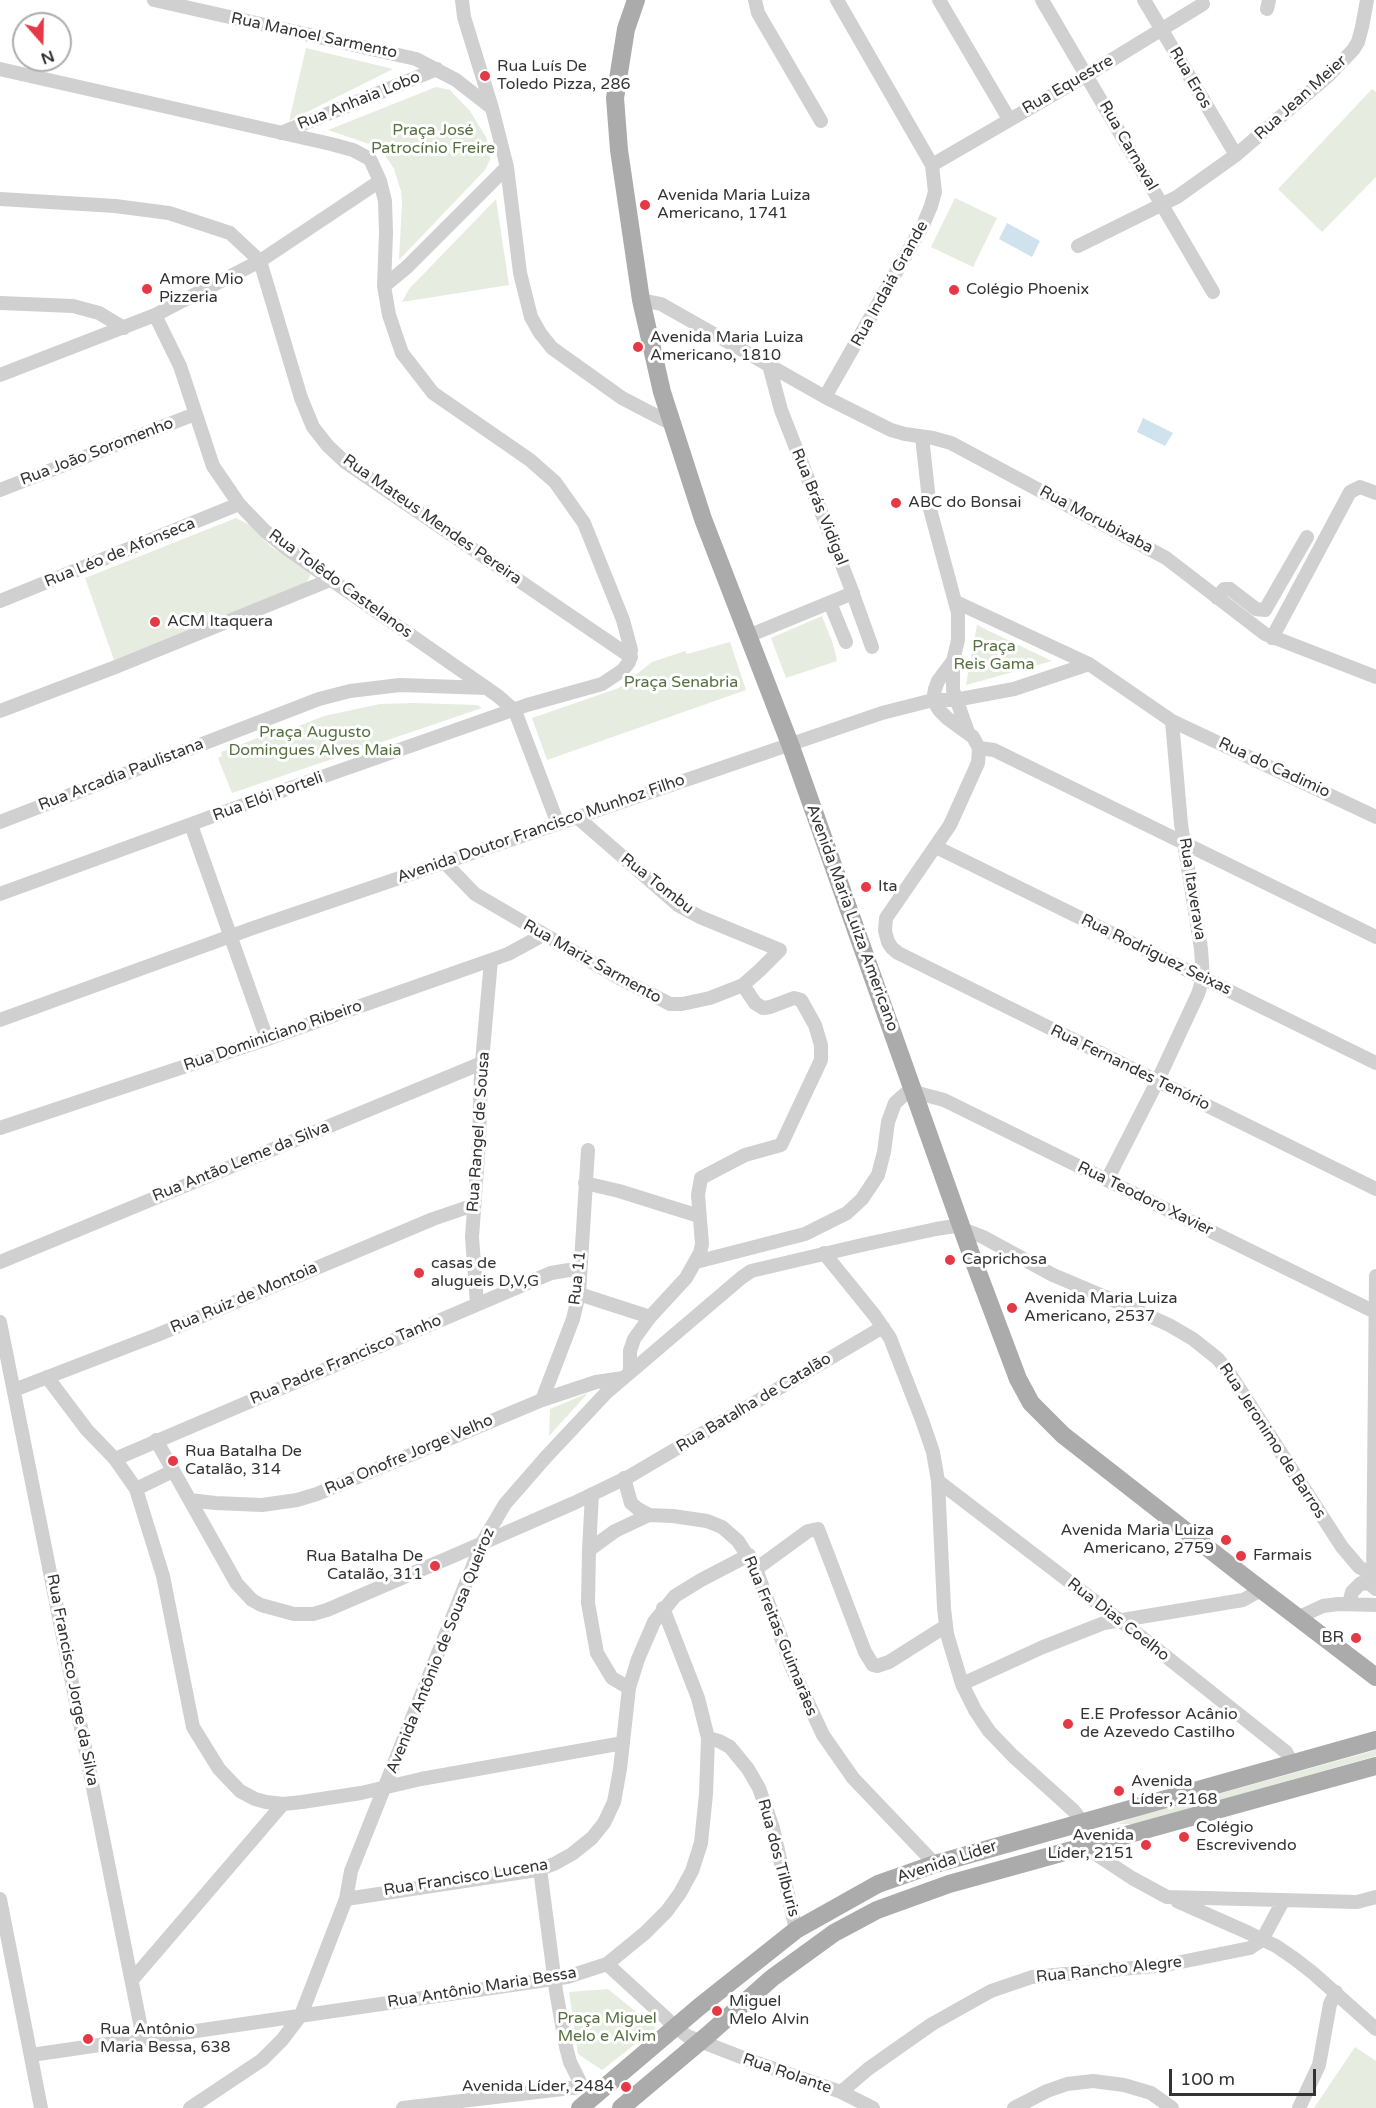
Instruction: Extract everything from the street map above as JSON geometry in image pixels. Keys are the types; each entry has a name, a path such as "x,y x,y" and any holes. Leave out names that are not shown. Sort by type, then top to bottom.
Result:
{"main road":[{"name":"Avenida Maria Luiza Americano","path":"633,1 615,98 620,161 641,300 665,405 703,519 790,744 962,1230 1014,1369 1031,1403 1064,1435 1376,1677"},
{"name":"Avenida Líder","path":"580,2108 699,2007 796,1930 878,1884 935,1864 1082,1821 1376,1740"},
{"name":"Avenida Líder","path":"621,2108 772,1978 834,1933 878,1910 909,1897 980,1876 1376,1766"},
{"path":"980,1876 997,1864 1070,1842 1080,1833 1082,1821"}],"street":[{"name":"Rua Manoel Sarmento","path":"154,0 403,55 437,69"},
{"path":"462,0 464,17 507,166 520,273 531,317 552,348 622,398 672,424"},
{"path":"755,0 758,13 821,121"},
{"path":"837,0 932,165"},
{"path":"939,0 1009,119"},
{"name":"Rua Carnaval","path":"1042,0 1213,292"},
{"name":"Rua Eros","path":"1144,0 1236,155"},
{"name":"Rua Jean Meier","path":"1078,246 1197,184 1236,155 1328,76 1353,50 1358,42 1367,0"},
{"name":"Rua Equestre","path":"932,165 1203,4"},
{"path":"456,80 470,75 479,64"},
{"path":"0,69 353,150 370,159 380,181 386,218 384,286 395,336 402,353 434,393 530,460 555,482 571,503 584,523 623,620 632,650 631,657"},
{"path":"437,69 456,80 492,108"},
{"name":"Rua Anhaia Lobo","path":"281,133 437,69"},
{"path":"315,141 314,128 319,117"},
{"name":"Rua Indaiá Grande","path":"825,397 927,216 935,192 932,165"},
{"path":"384,286 407,267 507,166"},
{"path":"0,375 155,315 260,261 380,181"},
{"path":"0,199 115,206 169,213 230,233 260,261"},
{"name":"Rua Mateus Mendes Pereira","path":"260,261 301,398 313,427 328,447 345,462 414,510 631,657"},
{"name":"Rua Morubixaba","path":"641,300 661,304 825,397 898,432 951,443 1166,558 1258,630 1272,638 1376,677"},
{"path":"0,303 74,306 99,313 124,328"},
{"name":"Rua Tolêdo Castelanos","path":"155,315 180,366 213,466 239,504 265,531 330,580 487,688 515,711 558,824"},
{"path":"646,321 658,315 678,315"},
{"name":"Rua Brás Vidigal","path":"769,365 781,410 872,647"},
{"path":"646,410 656,410 665,405"},
{"name":"Rua João Soromenho","path":"0,490 195,414"},
{"path":"922,436 930,509 956,602 959,629 953,661 955,700 968,732 979,748 978,764 958,809 936,847"},
{"path":"1272,638 1350,492 1360,487 1376,493"},
{"name":"Rua Léo de Afonseca","path":"0,601 239,504"},
{"path":"1217,598 1224,589 1230,589 1256,609 1265,610 1307,537"},
{"path":"0,711 330,580"},
{"path":"748,636 853,593"},
{"name":"Rua do Cadimio","path":"956,602 1089,664 1172,721 1376,817"},
{"path":"830,603 846,642"},
{"name":"Rua Elói Porteli","path":"0,894 329,774 540,701 602,684 623,670 631,657"},
{"path":"953,661 938,681 934,689 933,700 947,718 968,732"},
{"name":"Avenida Doutor Francisco Munhoz Filho","path":"0,1020 231,936 882,713 933,700 955,700 1014,689 1089,664"},
{"name":"Rua Arcadia Paulistana","path":"0,822 319,699 350,691 400,686 487,688"},
{"name":"Rua Itaverava","path":"1107,1180 1157,1082 1198,994 1203,978 1201,949 1181,824 1172,721"},
{"path":"979,748 994,750 1376,937"},
{"name":"Rua Tombu","path":"577,817 678,905 700,917 780,950"},
{"path":"191,825 267,1039"},
{"name":"Rua Fernandes Tenório","path":"936,847 886,918 885,931 888,942 898,953 1376,1189"},
{"name":"Rua Rodriguez Seixas","path":"936,847 1376,1063"},
{"name":"Rua Mariz Sarmento","path":"444,862 475,894 618,978 670,1004 698,1001 743,985 780,950"},
{"name":"Rua Dominiciano Ribeiro","path":"0,1128 267,1039 491,960 516,950 543,935"},
{"name":"Rua Rangel de Sousa","path":"477,1304 473,1258 474,1205 479,1152 482,1063 491,960"},
{"path":"626,1375 634,1339 650,1317 686,1278 696,1262 702,1244 698,1195 701,1178 745,1155 781,1145 821,1060 821,1046 815,1025 801,1000 794,998 763,1008 755,1003 743,985"},
{"name":"Rua Antão Leme da Silva","path":"0,1262 482,1063"},
{"path":"696,1262 805,1234 847,1213 862,1199 878,1175 884,1152 886,1129 895,1103 905,1094 914,1092"},
{"name":"Rua Teodoro Xavier","path":"914,1092 944,1100 1374,1312"},
{"name":"Rua 11","path":"542,1400 573,1319 579,1294 588,1150"},
{"path":"585,1183 699,1216"},
{"name":"Rua Ruiz de Montoia","path":"14,1390 157,1335 474,1205"},
{"name":"Avenida Antônio de Sousa Queiroz","path":"190,2108 262,2060 282,2040 301,2015 345,1899 351,1871 482,1543 506,1504 525,1481 626,1375 746,1274 824,1253 936,1229 955,1226 962,1230"},
{"name":"Rua Jeronimo de Barros","path":"962,1230 983,1237 1053,1275 1136,1310 1207,1348 1232,1377 1342,1547 1374,1583"},
{"path":"824,1253 883,1327 900,1362 933,1452 938,1481 946,1626 951,1651 962,1684 989,1731 1082,1821"},
{"name":"Rua Padre Francisco Tanho","path":"115,1459 551,1273 580,1271"},
{"path":"1349,1604 1352,1592 1357,1586 1374,1583 1376,1276"},
{"path":"579,1294 650,1317"},
{"name":"Rua Francisco Jorge da Silva","path":"0,1322 143,2038"},
{"name":"Rua Batalha de Catalão","path":"156,1440 237,1584 252,1600 261,1605 294,1614 313,1614 482,1543 624,1478 883,1327"},
{"name":"Rua Onofre Jorge Velho","path":"190,1500 262,1505 297,1500 317,1494 542,1400 596,1382 626,1375"},
{"path":"47,1377 87,1430 115,1459 136,1489 163,1576 193,1727 219,1769 240,1791 255,1799 283,1804 335,1798 421,1779 623,1743"},
{"path":"136,1489 173,1471"},
{"path":"624,1478 631,1503 649,1515"},
{"name":"Rua Dias Coelho","path":"938,1481 1286,1752 1293,1764"},
{"path":"592,1494 588,1603 597,1653 612,1678 629,1688"},
{"name":"Rua Freitas Guimarães","path":"590,1550 615,1531 649,1515 707,1521 722,1527 738,1541 756,1569 792,1668 823,1735 853,1778 935,1864"},
{"path":"756,1569 808,1531 818,1529 865,1652 873,1665 889,1662 946,1626"},
{"name":"Rua Francisco Lucena","path":"345,1899 540,1869 572,1854 592,1838 604,1823 614,1802 629,1688 647,1634 663,1608 675,1596 748,1555"},
{"path":"962,1684 1062,1639 1118,1619 1243,1600 1261,1590"},
{"path":"1298,1618 1323,1606 1376,1605"},
{"name":"Rua Antônio Maria Bessa","path":"31,2055 555,1979 579,1974 607,1964 645,1934 667,1911 692,1871 701,1844 708,1738 698,1698 663,1608"},
{"name":"Rua dos Tilburis","path":"708,1738 730,1747 748,1769 759,1788 773,1828 796,1930"},
{"path":"132,1980 283,1804"},
{"path":"1085,1847 1132,1878 1167,1897 1262,1940 1295,1959 1376,2029"},
{"path":"540,1869 566,2048 582,2086"},
{"path":"1167,1897 1357,1902 1376,1897"},
{"path":"0,1899 41,2108"},
{"path":"1262,1940 1283,1901"},
{"name":"Rua Rancho Alegre","path":"841,2092 868,2069 932,2024 964,2005 1012,1983 1032,1977 1062,1973 1137,1968 1195,1960 1250,1948 1262,1940"},
{"name":"Rua Rolante","path":"607,1964 676,2028 700,2042 841,2092 873,2108"},
{"path":"1299,2108 1319,2065 1328,2011 1335,1992"},
{"path":"1014,2108 1047,2091 1067,2084 1094,2081 1124,2085 1151,2093 1172,2108"},
{"path":"403,2108 582,2086 591,2086 601,2090"}],"green space":[{"path":"306,48 393,69 289,121"},
{"name":"Praça José Patrocínio Freire","path":"436,87 450,90 470,111 486,137 490,160 485,170 399,260 402,204 401,191 394,169 385,155 372,145 328,130"},
{"path":"1372,89 1376,92 1376,177 1322,232 1278,189"},
{"path":"955,198 997,218 973,267 931,247"},
{"path":"496,199 509,285 402,302 409,289"},
{"name":"ACM Itaquera","path":"236,518 250,525 270,546 311,574 306,584 114,660 85,578"},
{"path":"822,616 837,661 786,678 771,638"},
{"name":"Praça Reis Gama","path":"977,625 989,631 1052,661 966,685"},
{"name":"Praça Senabria","path":"730,642 746,690 547,760 532,718 619,688 652,662 685,651 687,654"},
{"name":"Praça Augusto Domingues Alves Maia","path":"380,704 477,705 482,708 232,793 218,758 222,756 221,752 276,731 278,734 324,716"},
{"path":"588,1393 549,1436 550,1409"},
{"path":"1376,1750 1376,1756 1134,1824 1117,1824 1132,1818"},
{"name":"Praça Miguel Melo e Alvim","path":"608,1989 656,2028 602,2070 578,2054 569,1992"},
{"path":"1355,2047 1376,2061 1376,2108 1314,2108"}],"water":[{"path":"1007,223 1040,241 1032,257 999,239"},
{"path":"1143,418 1173,433 1165,446 1137,432"}],"place":[{"name":"Rua Luís De Toledo Pizza, 286","path":"485,76"},
{"name":"Avenida Maria Luiza Americano, 1741","path":"645,205"},
{"name":"Amore Mio Pizzeria","path":"147,289"},
{"name":"Colégio Phoenix","path":"954,290"},
{"name":"Avenida Maria Luiza Americano, 1810","path":"638,347"},
{"name":"ABC do Bonsai","path":"896,503"},
{"name":"ACM Itaquera","path":"155,622"},
{"name":"Ita","path":"866,887"},
{"name":"Caprichosa","path":"950,1260"},
{"name":"casas de alugueis D,V,G","path":"419,1273"},
{"name":"Avenida Maria Luiza Americano, 2537","path":"1012,1308"},
{"name":"Rua Batalha De Catalão, 314","path":"173,1461"},
{"name":"Avenida Maria Luiza Americano, 2759","path":"1226,1540"},
{"name":"Farmais","path":"1241,1556"},
{"name":"Rua Batalha De Catalão, 311","path":"435,1566"},
{"name":"BR","path":"1356,1638"},
{"name":"E.E Professor Acânio de Azevedo Castilho","path":"1068,1724"},
{"name":"Avenida Líder, 2168","path":"1119,1791"},
{"name":"Colégio Escrevivendo","path":"1184,1837"},
{"name":"Avenida Líder, 2151","path":"1146,1845"},
{"name":"Miguel Melo Alvin","path":"717,2011"},
{"name":"Rua Antônio Maria Bessa, 638","path":"88,2039"},
{"name":"Avenida Líder, 2484","path":"626,2087"}]}
